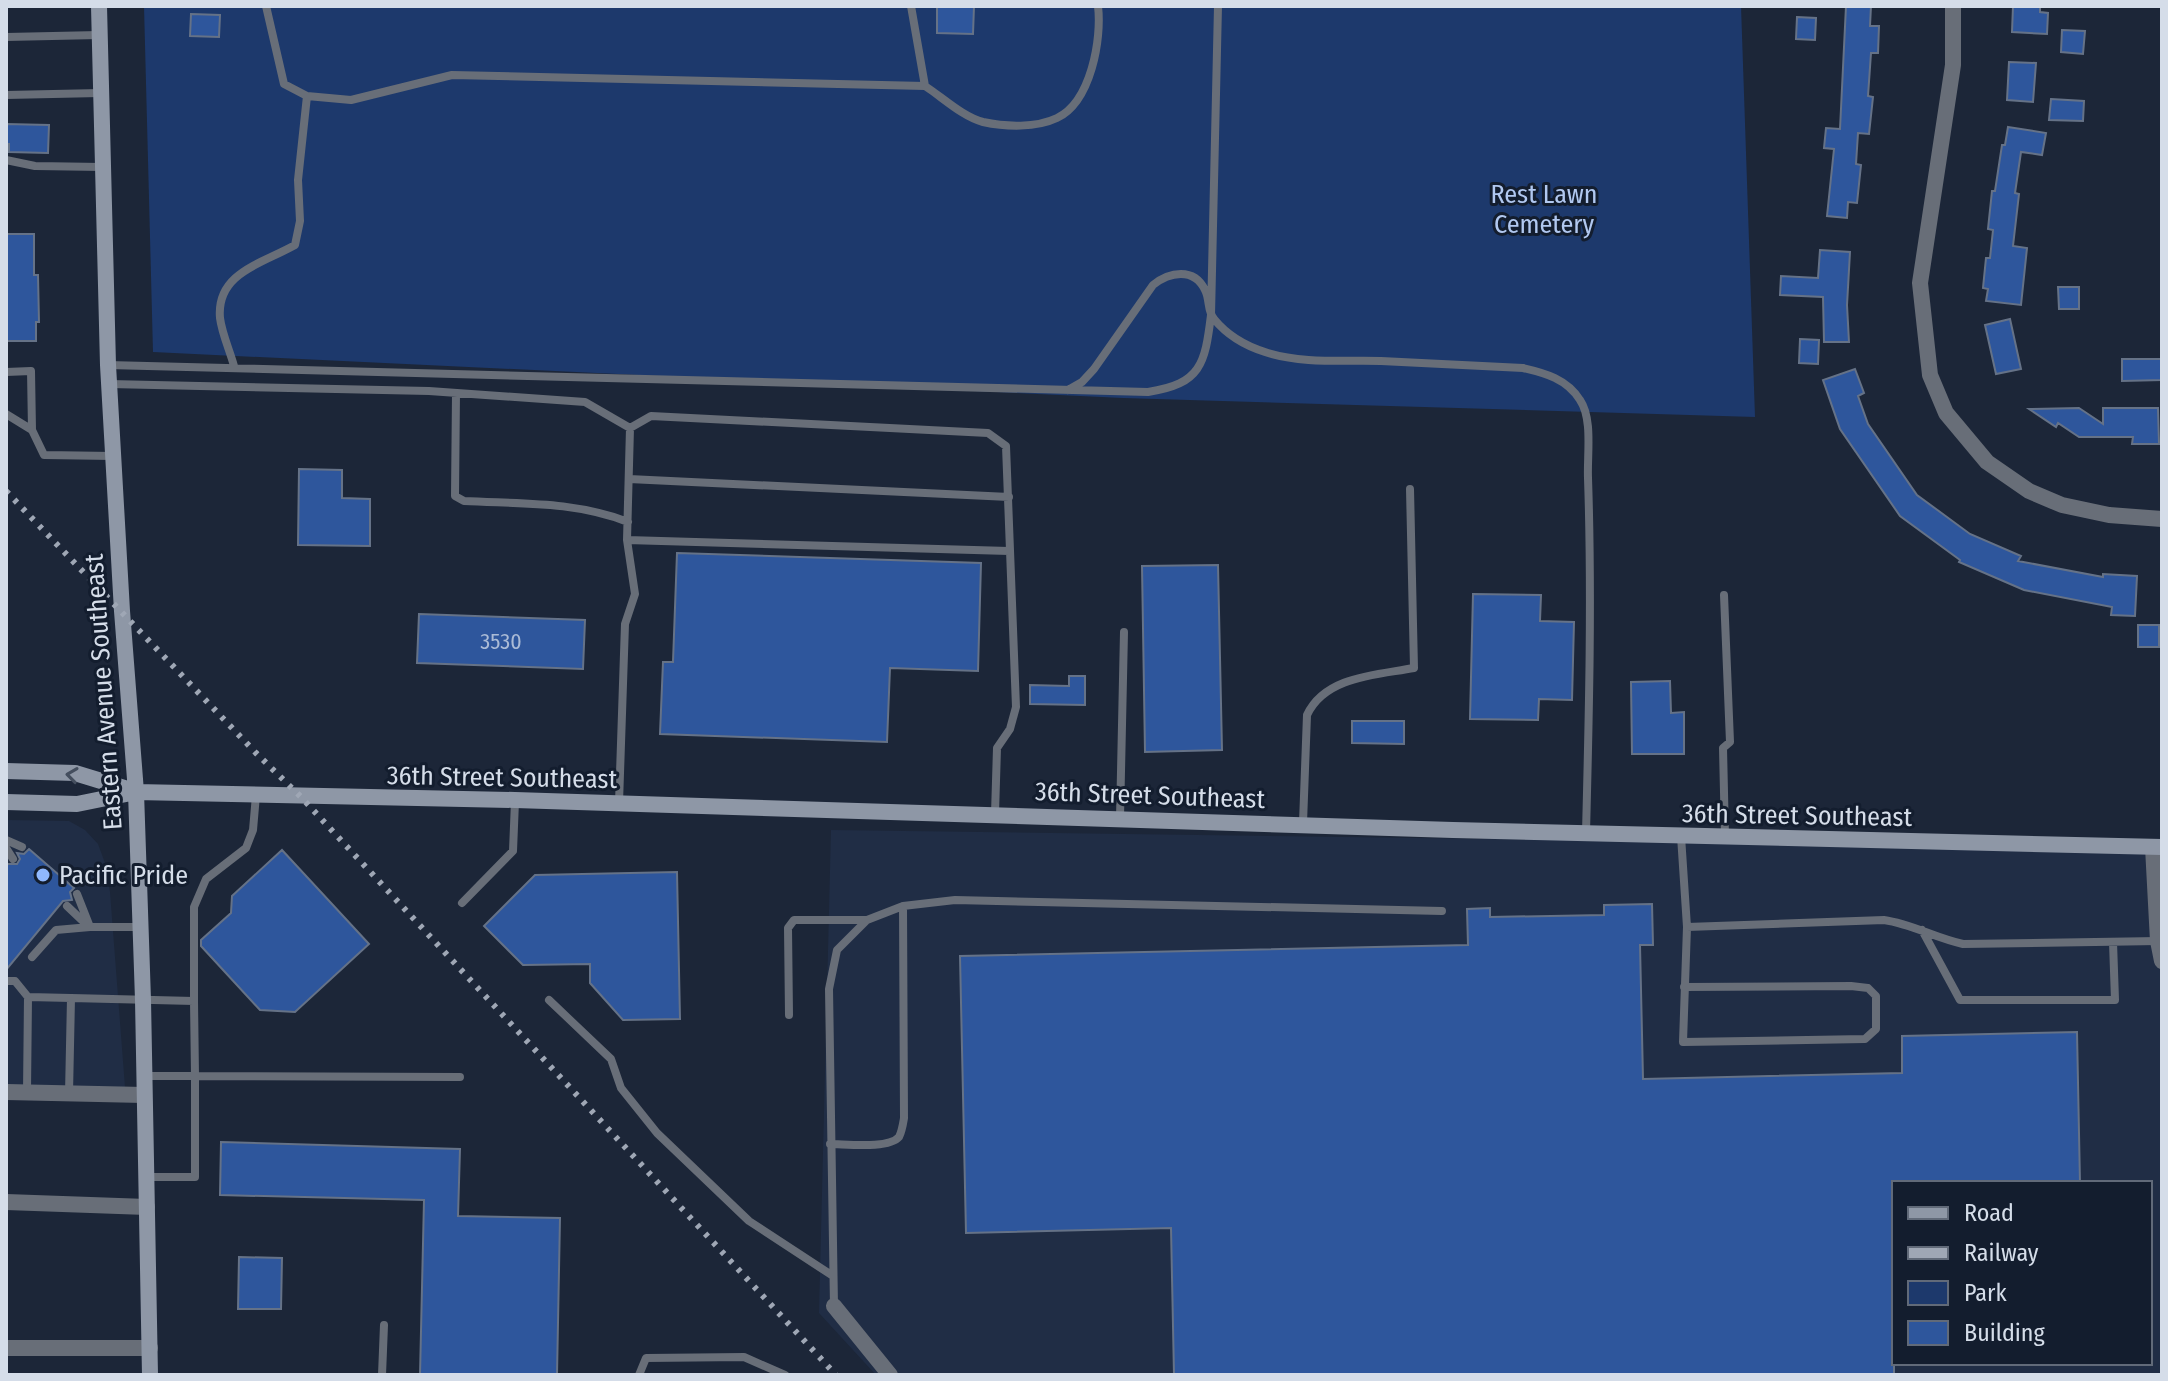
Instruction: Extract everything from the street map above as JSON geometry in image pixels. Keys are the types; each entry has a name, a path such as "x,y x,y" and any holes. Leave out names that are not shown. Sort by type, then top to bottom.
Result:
{"street":[{"name":"Eastern Avenue Southeast","path":"99,6 108,365 136,792 150,1375"},
{"path":"1953,6 1953,65 1920,283 1930,375 1946,413 1987,462 2029,491 2062,505 2109,515 2162,519"},
{"name":"36th Street Southeast","path":"6,771 75,773 136,792"},
{"name":"36th Street Southeast","path":"6,802 77,804 136,792 2157,847"},
{"path":"2157,847 2158,941 2162,961"},
{"path":"6,1092 144,1095"},
{"path":"6,1202 147,1207"},
{"path":"834,1306 890,1375"},
{"path":"6,1348 150,1348"}],"lane":[{"path":"266,6 284,84 307,96 351,100 452,75 925,86 980,121 1009,125 1059,117 1076,100 1089,77 1098,46 1098,6"},
{"path":"911,6 925,86"},
{"path":"108,365 1148,392 1170,389 1197,370 1207,353 1211,315 1218,6"},
{"path":"6,37 99,35"},
{"path":"6,95 100,93"},
{"path":"234,366 220,320 220,299 235,275 295,245 300,221 298,180 307,96"},
{"path":"6,160 35,166 103,167"},
{"path":"1068,390 1082,382 1094,369 1153,285 1163,277 1186,274 1197,280 1205,290 1211,315 1238,341 1267,353 1304,359 1523,368 1547,373 1569,386 1582,402 1586,419 1590,527 1586,833"},
{"path":"6,372 31,371 32,430 44,455 113,456"},
{"path":"109,384 456,393 585,402 630,428"},
{"path":"456,393 455,496 464,501 571,505 597,510 628,522"},
{"path":"6,414 32,430"},
{"path":"630,428 651,416 988,433 1006,446 1016,707 1010,729 997,748 995,814"},
{"path":"619,803 625,624 635,594 627,540 630,428"},
{"path":"629,479 1009,497"},
{"path":"1303,823 1307,715 1314,701 1350,679 1414,668 1410,489"},
{"path":"627,540 1009,551"},
{"path":"1724,595 1730,742 1723,748 1725,837"},
{"path":"1120,818 1124,632"},
{"path":"146,1177 195,1177 194,907 206,879 246,848 253,830 256,795"},
{"path":"462,903 513,851 515,800"},
{"path":"1681,836 1687,927 1684,987 1683,1042 1865,1039 1876,1029 1876,996 1868,988 1684,987"},
{"path":"6,840 22,847"},
{"path":"6,848 13,859"},
{"path":"77,894 90,927"},
{"path":"789,1015 788,928 794,920 867,920 903,906 955,900 1442,911"},
{"path":"67,906 90,927"},
{"path":"830,1144 886,1144 897,1140 901,1132 904,1118 903,906"},
{"path":"834,1306 829,989 837,950 867,920"},
{"path":"1687,927 1884,920 1906,923 1963,944 2158,941"},
{"path":"32,957 56,930 140,927"},
{"path":"1921,929 1960,1000 2115,1000 2113,942"},
{"path":"6,981 15,981 28,997 27,1093"},
{"path":"28,997 194,1001"},
{"path":"69,1094 71,998"},
{"path":"549,1000 611,1059 621,1088 668,1144 749,1221 833,1276"},
{"path":"144,1076 460,1077"},
{"path":"382,1375 384,1325"},
{"path":"639,1375 646,1358 744,1357 785,1375"}],"shaded area":[{"path":"6,820 69,821 85,830 98,844 110,892 125,1087 6,1085"},
{"path":"831,830 2162,848 2162,1375 876,1375 819,1313"}],"green space":[{"name":"Rest Lawn Cemetery","path":"144,6 1741,6 1755,417 1123,398 153,352"}],"building":[{"path":"937,6 974,6 973,34 937,33"},
{"path":"1846,6 1871,6 1870,26 1879,26 1878,53 1871,53 1868,96 1873,97 1869,134 1858,133 1856,164 1861,165 1857,203 1848,202 1847,218 1827,216 1834,149 1824,148 1826,128 1840,129"},
{"path":"2013,6 2040,6 2040,12 2048,13 2047,34 2012,32"},
{"path":"191,14 220,15 219,37 190,36"},
{"path":"1797,17 1816,18 1815,40 1796,39"},
{"path":"2062,30 2085,31 2083,54 2061,52"},
{"path":"2009,62 2036,63 2033,102 2007,100"},
{"path":"2051,99 2084,101 2083,121 2049,120"},
{"path":"6,124 49,125 48,153 9,152"},
{"path":"2008,127 2046,133 2042,155 2021,152 2015,193 2019,194 2013,246 2027,248 2021,305 1986,301 1988,289 1983,288 1993,230 1988,229 1992,191 1995,191"},
{"path":"6,234 34,234 39,322 36,322 36,341 6,341"},
{"path":"1820,250 1850,252 1847,305 1849,342 1824,342 1823,297 1780,295 1781,276 1818,278"},
{"path":"2058,287 2079,287 2079,309 2059,309"},
{"path":"2010,319 2021,369 1996,374 1985,325"},
{"path":"1800,339 1819,340 1818,364 1799,363"},
{"path":"2122,359 2162,359 2162,380 2122,381"},
{"path":"1855,369 1864,393 1858,396 1868,424 1917,495 1970,534 2021,556 2018,561 2103,577 2103,574 2137,576 2135,616 2111,615 2112,607 2024,590 1959,562 1900,516 1840,429 1823,380"},
{"path":"2079,408 2103,424 2103,408 2158,408 2159,444 2132,444 2133,437 2079,437 2058,423 2056,427 2029,409"},
{"path":"299,469 342,470 342,498 370,499 370,546 298,545"},
{"path":"677,553 981,563 978,671 890,668 887,742 660,734 663,662 673,662"},
{"path":"1218,565 1222,750 1145,752 1142,566"},
{"path":"1473,594 1541,595 1540,621 1574,622 1572,700 1539,699 1538,720 1470,719"},
{"path":"419,614 585,620 583,669 417,663"},
{"path":"2138,625 2159,625 2159,647 2138,647"},
{"path":"1069,676 1085,676 1085,705 1030,704 1030,685 1069,686"},
{"path":"1670,681 1671,713 1684,712 1684,754 1632,754 1631,682"},
{"path":"1352,721 1404,721 1404,744 1352,743"},
{"path":"29,849 74,888 70,892 72,900 63,901 6,970 6,866 17,864 20,859 17,853 24,854"},
{"path":"282,850 369,944 295,1012 260,1010 201,946 201,940 231,913 232,896"},
{"path":"677,872 680,1019 623,1020 590,983 590,964 523,965 484,926 535,875"},
{"path":"1652,904 1653,945 1640,945 1643,1079 1902,1073 1902,1036 2077,1032 2080,1181 1892,1181 1894,1375 1174,1375 1171,1228 966,1233 960,956 1468,945 1467,909 1490,908 1490,917 1604,915 1604,905"},
{"path":"221,1142 460,1149 458,1216 560,1218 557,1375 420,1375 424,1200 220,1195"},
{"path":"239,1257 282,1258 281,1309 238,1309"}],"railway":[{"path":"6,491 301,797 836,1375"}],"place":[{"name":"Pacific Pride","path":"43,875"}]}
